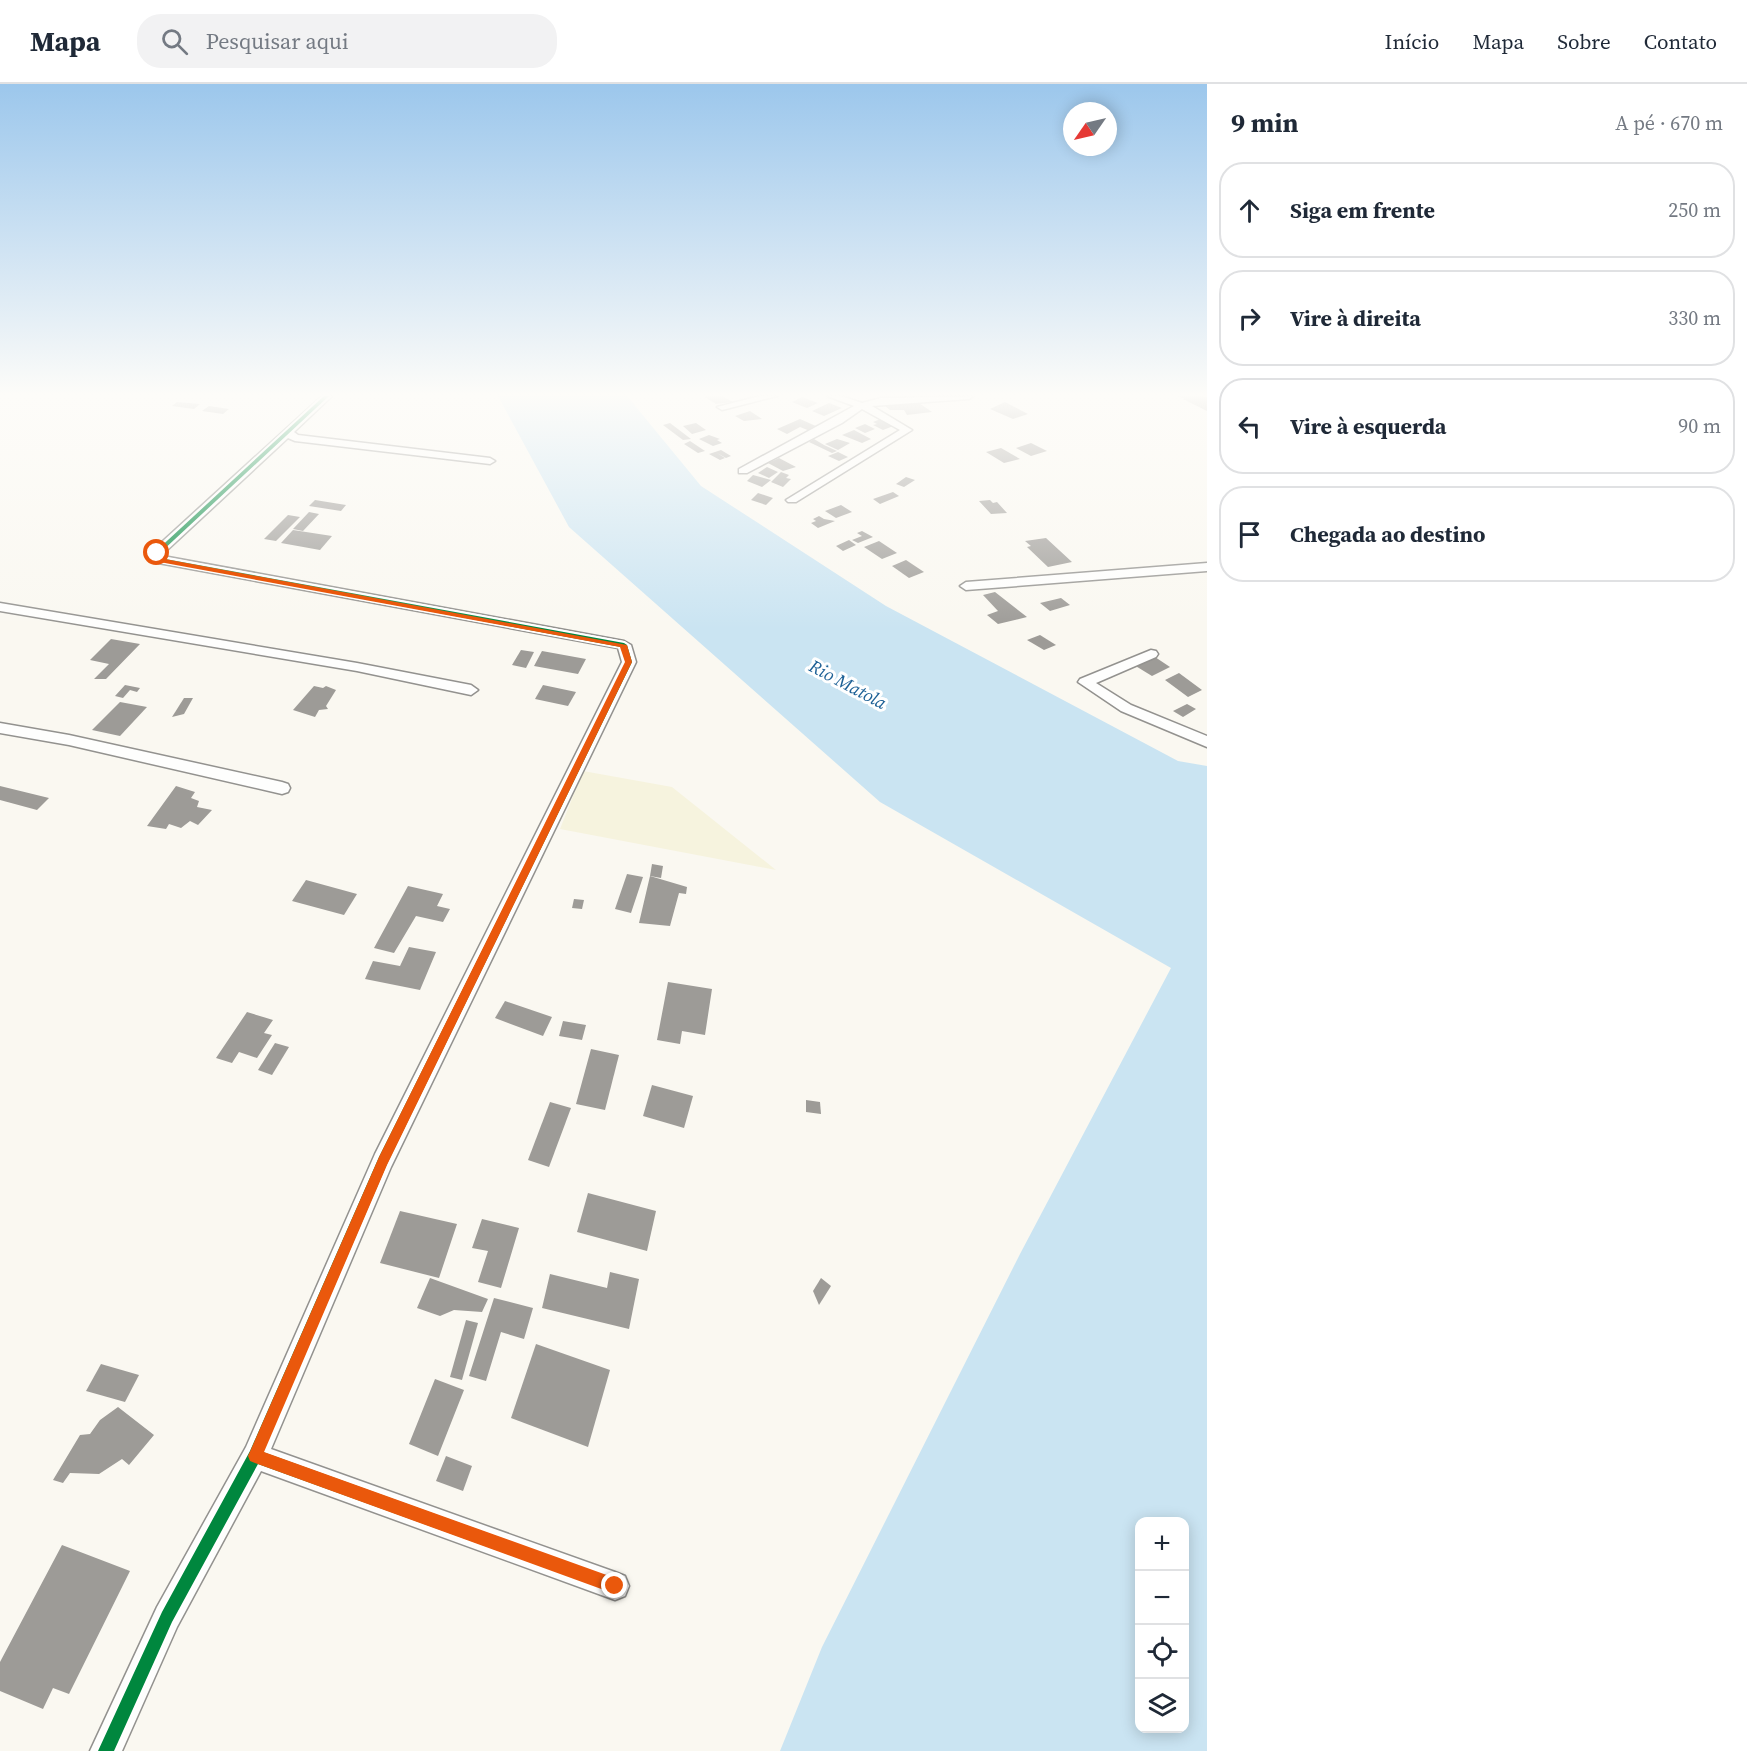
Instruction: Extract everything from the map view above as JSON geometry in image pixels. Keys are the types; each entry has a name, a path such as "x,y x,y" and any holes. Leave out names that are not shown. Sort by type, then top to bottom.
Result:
{"street":[{"path":"106,1751 167,1617 255,1456 383,1161 629,662 624,645 157,559 157,553 243,474"},
{"path":"792,500 834,474"},
{"path":"966,586 1207,567"},
{"path":"0,607 357,667 471,690"},
{"path":"1150,654 1087,679 1085,682 1126,708 1207,742"},
{"path":"0,728 69,740 282,788"},
{"path":"255,1456 615,1586"}],"shaded area":[{"path":"583,771 672,787 776,870 560,829"}],"water":[{"name":"Rio Matola","path":"540,474 691,474 701,486 886,606 1178,761 1207,766 1207,1751 780,1751 822,1647 1020,1254 1171,968 880,802 569,527"}],"building":[{"path":"760,474 775,474 769,478"},
{"path":"779,474 789,475 786,478 791,479 783,487 771,482"},
{"path":"753,475 771,480 762,487 747,481"},
{"path":"906,477 915,480 904,487 896,484"},
{"path":"893,492 899,496 880,504 873,499"},
{"path":"758,493 773,498 766,505 751,500"},
{"path":"315,500 346,505 341,511 309,506"},
{"path":"990,500 993,503 997,502 1007,513 991,514 979,501"},
{"path":"841,505 852,512 836,518 825,511"},
{"path":"309,512 319,514 303,531 293,529"},
{"path":"288,515 300,517 276,541 264,539"},
{"path":"819,516 835,521 818,528 811,523"},
{"path":"293,530 332,536 320,550 281,543"},
{"path":"862,531 873,537 858,543 852,540 862,536 857,533"},
{"path":"1046,538 1072,562 1048,567 1027,547 1031,546 1025,541"},
{"path":"849,540 856,545 843,551 836,546"},
{"path":"879,541 897,553 882,559 864,547"},
{"path":"906,560 924,572 909,578 892,566"},
{"path":"995,592 1027,617 998,624 987,615 998,611 983,595"},
{"path":"1061,598 1070,605 1050,611 1040,603"},
{"path":"1040,635 1056,645 1044,650 1027,640"},
{"path":"111,639 140,644 106,679 94,679 109,664 90,660"},
{"path":"521,650 534,652 526,668 512,665"},
{"path":"542,651 586,659 578,674 534,666"},
{"path":"1152,655 1170,667 1152,676 1134,665"},
{"path":"1179,673 1202,690 1188,697 1165,680"},
{"path":"125,685 140,688 137,692 130,690 123,698 115,696"},
{"path":"543,685 576,692 568,706 535,699"},
{"path":"314,686 323,688 326,686 336,690 326,706 328,709 319,710 315,717 293,710"},
{"path":"184,698 193,698 184,714 172,717"},
{"path":"120,702 147,707 120,736 92,730"},
{"path":"1187,704 1196,709 1183,717 1173,711"},
{"path":"0,786 49,798 37,810 0,800"},
{"path":"176,786 195,792 191,798 199,801 197,807 212,810 198,825 190,821 181,828 169,824 166,829 147,826"},
{"path":"652,864 663,866 661,878 650,876"},
{"path":"627,874 643,877 631,913 615,909"},
{"path":"650,876 687,887 686,894 679,893 670,926 639,923"},
{"path":"306,880 357,894 344,915 292,901"},
{"path":"408,886 443,894 437,906 450,909 443,922 416,916 394,953 374,948"},
{"path":"574,899 584,900 582,909 572,908"},
{"path":"409,947 436,952 420,990 365,979 373,961 400,966"},
{"path":"668,982 712,989 705,1035 682,1031 680,1044 657,1040"},
{"path":"505,1001 552,1017 543,1036 495,1018"},
{"path":"247,1012 273,1020 264,1033 272,1035 257,1058 239,1052 232,1063 216,1058"},
{"path":"563,1021 586,1025 582,1040 559,1036"},
{"path":"275,1043 289,1047 272,1075 258,1070"},
{"path":"591,1049 619,1055 605,1110 576,1104"},
{"path":"652,1085 693,1096 684,1128 643,1116"},
{"path":"806,1100 820,1102 821,1114 806,1112"},
{"path":"550,1102 571,1108 549,1167 528,1160"},
{"path":"588,1193 656,1211 647,1251 577,1232"},
{"path":"400,1211 457,1224 439,1278 380,1263"},
{"path":"482,1219 519,1228 501,1288 478,1282 488,1251 472,1248"},
{"path":"610,1272 639,1279 629,1329 542,1308 550,1274 607,1288"},
{"path":"430,1278 488,1299 482,1312 454,1310 440,1316 417,1308"},
{"path":"821,1278 831,1286 819,1305 813,1291"},
{"path":"494,1298 533,1308 524,1339 501,1332 486,1381 469,1376"},
{"path":"466,1320 478,1323 462,1380 450,1377"},
{"path":"536,1344 610,1370 588,1447 511,1418"},
{"path":"101,1364 139,1375 125,1402 86,1391"},
{"path":"435,1379 464,1390 438,1456 409,1444"},
{"path":"118,1407 154,1435 129,1465 122,1459 99,1474 70,1473 63,1483 53,1480 80,1435 90,1434 100,1420"},
{"path":"446,1456 472,1466 463,1491 436,1481"},
{"path":"62,1545 130,1571 69,1694 53,1688 43,1709 0,1691 0,1662"}],"cycle path":[{"path":"106,1751 167,1617 255,1456 383,1161 629,662 624,645 157,559 157,553 243,474"},
{"path":"255,1456 615,1586"}],"route":[{"path":"157,553 157,559 165,561 624,645 629,662 383,1161 255,1456 615,1586"}]}
